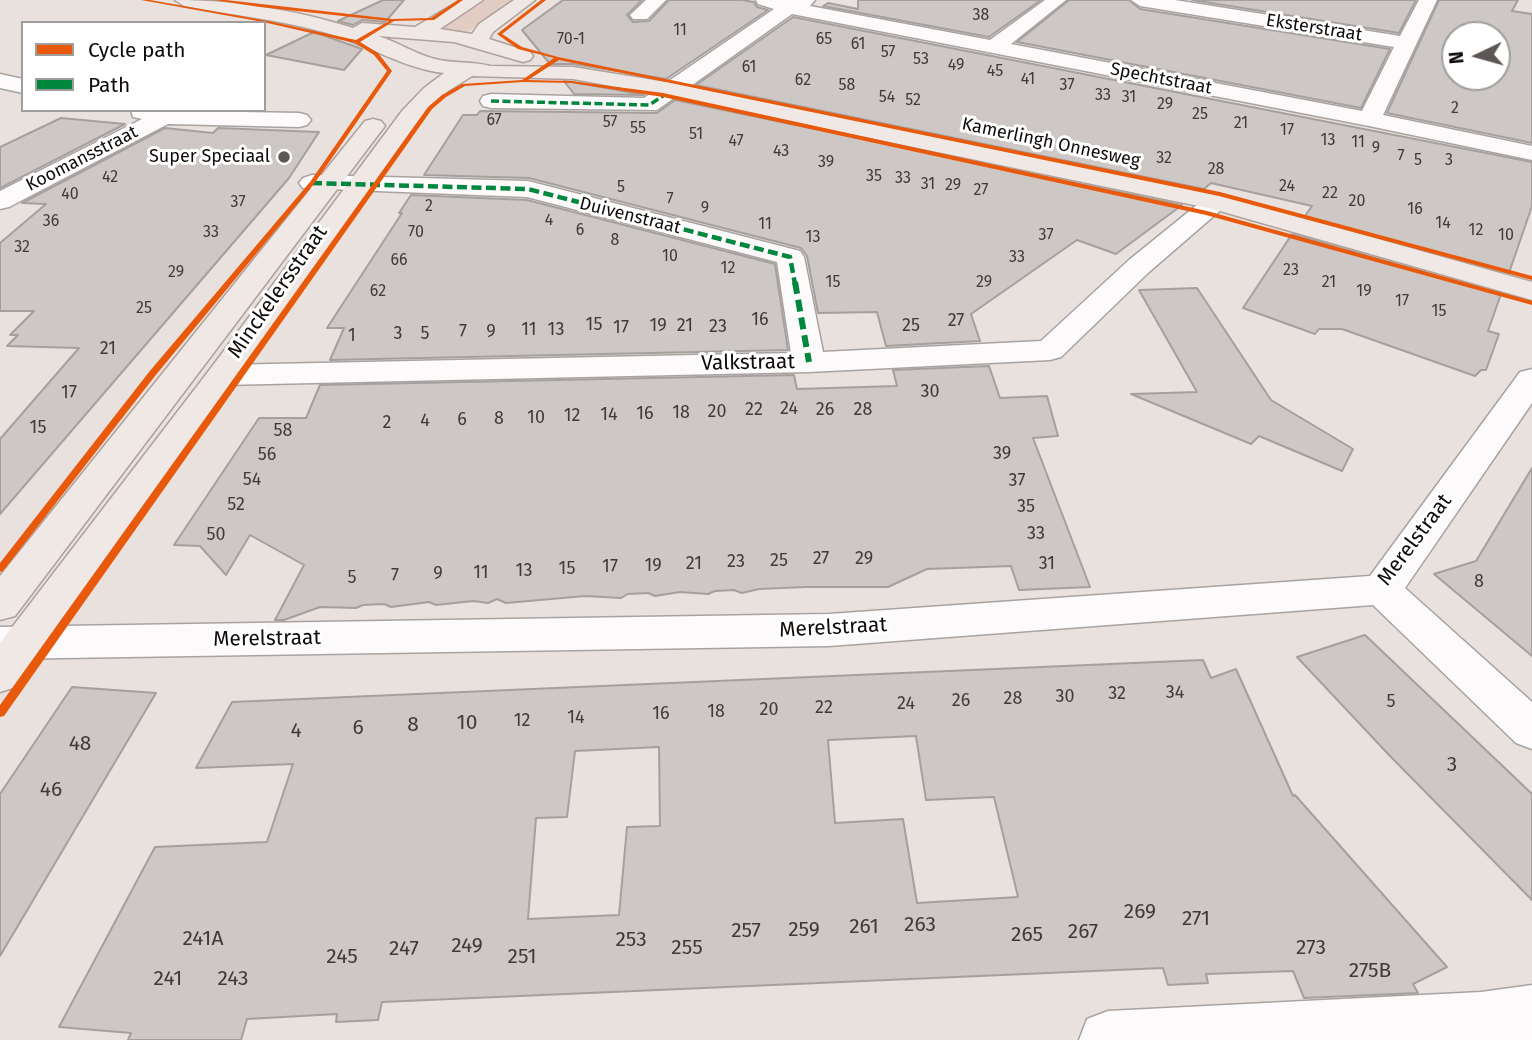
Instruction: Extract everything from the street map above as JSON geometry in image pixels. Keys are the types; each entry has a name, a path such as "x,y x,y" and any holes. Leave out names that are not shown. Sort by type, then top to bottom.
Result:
{"main road":[{"name":"Kamerlingh Onnesweg","path":"184,0 218,2 329,27 379,43 434,66 465,70 573,73 672,90 1217,202 1532,290"},
{"path":"403,55 399,43 425,31 474,0"},
{"path":"477,42 486,28 526,0"},
{"name":"Kamerlingh Onnesweg","path":"329,27 425,31 477,42 573,73"},
{"name":"Minckelersstraat","path":"8,654 223,375 410,116 432,92 465,70 492,64 502,58 504,50"},
{"name":"Minckelersstraat","path":"0,605 319,184 405,82 403,55"}],"street":[{"path":"640,15 657,0"},
{"name":"Spechtstraat","path":"765,0 798,4 994,47 1532,153"},
{"path":"994,47 1057,0"},
{"name":"Eksterstraat","path":"1140,0 1406,43"},
{"path":"1369,119 1428,0"},
{"path":"491,101 649,105 798,4"},
{"path":"0,81 21,86"},
{"path":"141,112 164,117 299,120"},
{"name":"Koomansstraat","path":"0,201 164,117"},
{"path":"319,184 360,184"},
{"name":"Duivenstraat","path":"360,184 528,189 790,257 809,362"},
{"name":"Valkstraat","path":"223,375 809,362 1050,350 1139,266 1217,202"},
{"name":"Merelstraat","path":"8,654 829,630 1382,590 1532,379"},
{"path":"1382,590 1532,730"},
{"path":"1108,1040 1481,1021 1532,1014"}],"shaded area":[{"path":"486,0 514,0 466,33 443,28"}],"building":[{"path":"383,0 404,0 385,22 362,20 353,25 338,21"},
{"path":"563,0 642,0 627,15 633,22 649,21 669,0 742,0 754,2 757,7 768,10 666,79 573,64 550,64 522,30"},
{"path":"858,0 1041,0 989,37 823,6 828,3 858,9"},
{"path":"1069,0 1129,0 1140,9 1390,49 1361,108 1017,42"},
{"path":"1192,0 1416,0 1399,33"},
{"path":"1439,0 1518,0 1512,11 1532,14 1532,143 1387,113"},
{"path":"793,17 1532,162 1532,206 1509,273 1305,216 1312,206 1211,183 1204,189 696,85"},
{"path":"314,32 362,49 344,70 266,55"},
{"path":"564,81 573,82 644,95 574,94"},
{"path":"675,100 1182,205 1116,254 1077,240 971,314 980,341 886,346 877,312 818,313 807,256 801,248 529,178 424,175 463,115 477,115 480,111 657,113"},
{"path":"61,118 125,124 0,188 0,147"},
{"path":"165,128 213,133 218,128 319,132 289,178 0,514 0,439 79,348 7,346 18,335 10,335 34,311 0,311 0,243 46,204 22,203"},
{"path":"411,195 527,200 775,264 788,350 330,360 344,328 327,328"},
{"path":"1292,234 1501,294 1488,331 1499,334 1486,370 1481,370 1475,376 1342,329 1319,329 1315,334 1243,308"},
{"path":"1197,288 1271,400 1353,449 1342,471 1259,436 1251,444 1131,394 1197,392 1139,290"},
{"path":"989,366 1000,398 1047,396 1058,436 1033,438 1090,587 1019,590 1011,566 927,569 888,587 806,587 759,589 742,593 734,590 655,596 648,593 628,594 621,598 585,596 506,603 497,599 488,603 473,601 436,605 429,602 391,607 384,604 356,608 320,607 284,620 275,620 304,565 250,535 226,575 200,546 174,545 259,418 306,418 320,385 794,375 797,389 897,386 893,370"},
{"path":"1532,468 1532,656 1434,574 1476,561"},
{"path":"1365,635 1532,794 1532,900 1297,657"},
{"path":"1203,660 1211,678 1236,669 1293,796 1295,795 1447,967 1413,984 1418,993 1304,998 1293,971 1206,974 1208,983 1168,985 1163,968 382,1002 378,1020 336,1022 337,1014 247,1019 241,1040 128,1040 131,1033 59,1027 155,847 267,842 293,764 196,768 232,702","holes":["916,736 926,800 994,797 1018,897 917,903 903,819 835,823 828,740","659,747 660,826 627,827 619,915 528,919 536,818 567,817 575,751"]},
{"path":"72,687 156,693 0,956 0,794"}],"marked path":[{"path":"491,101 649,105 663,96"},
{"path":"312,183 528,189 790,257 809,362"}],"cycle path":[{"path":"143,0 263,21"},
{"path":"216,0 393,20"},
{"path":"0,569 152,374 312,183 390,71 376,54 357,42 393,20 432,19 461,0"},
{"path":"0,713 430,108 464,85 523,81 558,58 520,48 499,34 544,0"},
{"path":"266,22 357,42"},
{"path":"558,58 1220,194 1532,278"},
{"path":"523,81 571,82 663,95 1207,213 1532,303"}],"place":[{"name":"Super Speciaal","path":"284,157"}]}
